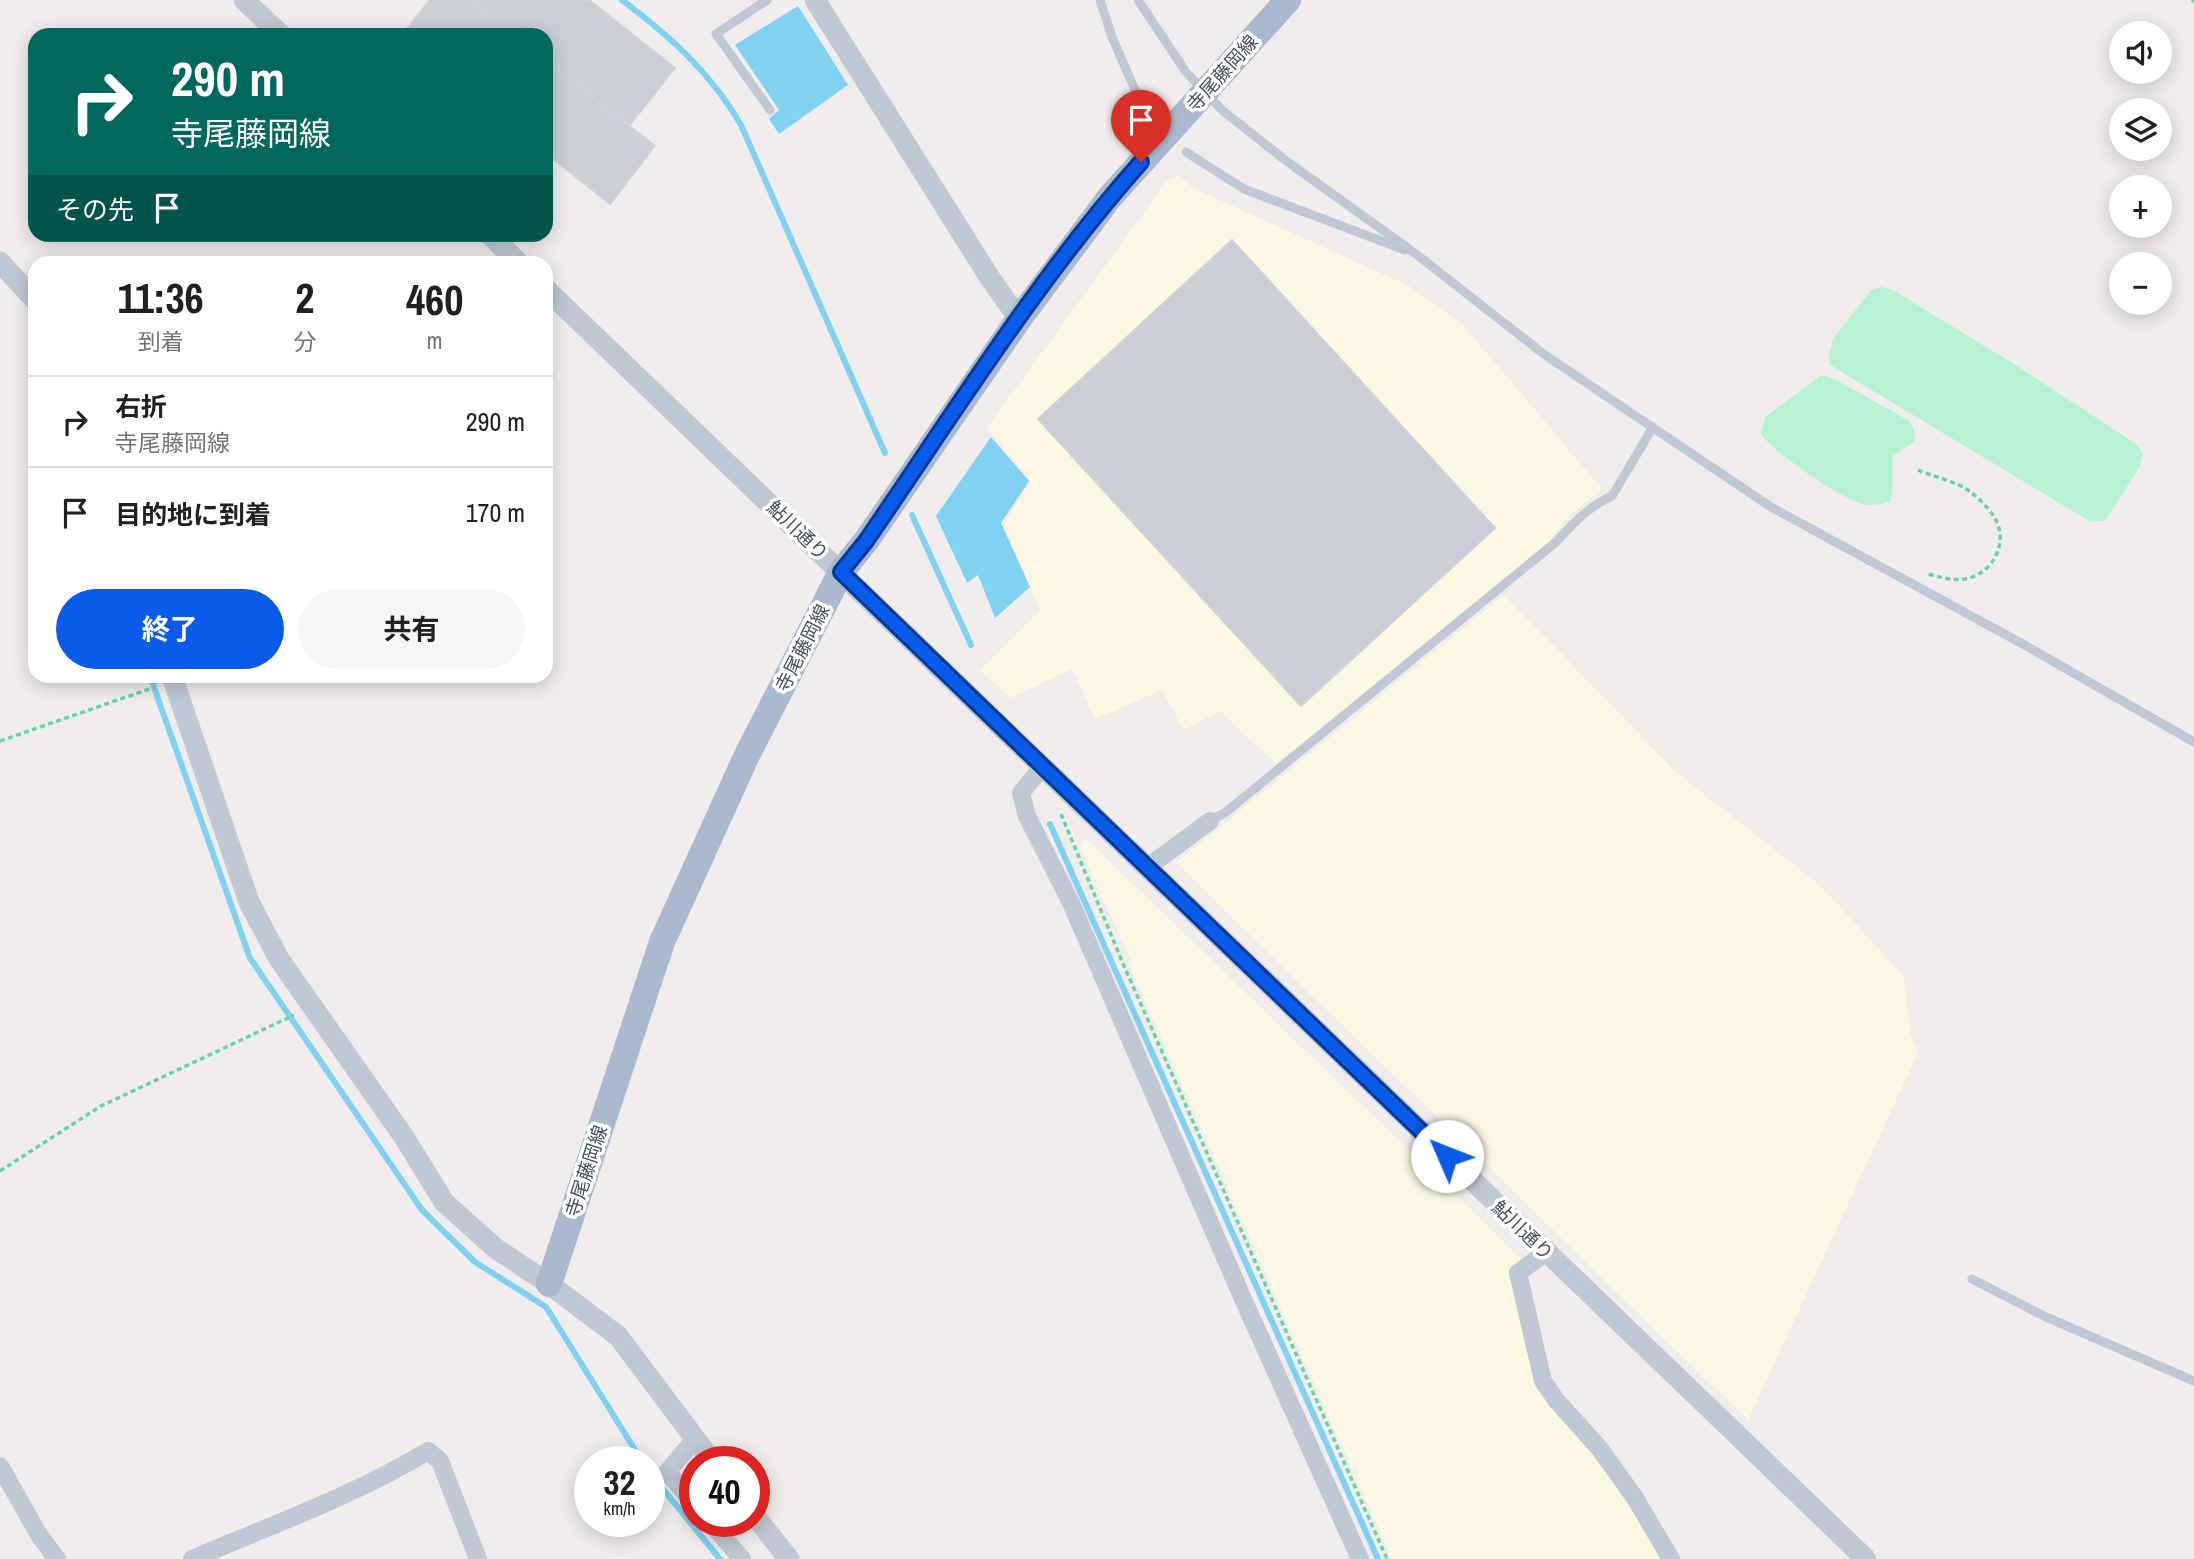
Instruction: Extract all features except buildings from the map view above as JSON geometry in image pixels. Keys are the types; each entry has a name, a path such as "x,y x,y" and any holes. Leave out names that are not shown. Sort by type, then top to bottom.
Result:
{"main road":[{"name":"寺尾藤岡線","path":"549,1284 662,942 747,755 841,572 866,541 1019,318 1110,197 1288,0"}],"street":[{"path":"244,0 274,28"},
{"path":"815,0 990,278 1019,318"},
{"path":"497,242 512,256"},
{"path":"0,262 28,292"},
{"name":"鮎川通り","path":"553,296 1866,1559"},
{"path":"175,683 249,902 279,959 404,1137 444,1202 495,1248 549,1284 618,1336 701,1446"},
{"path":"1043,766 1021,793 1027,816 1071,904 1360,1559"},
{"path":"1148,867 1210,821"},
{"path":"1546,1252 1518,1273 1543,1381 1556,1400 1600,1449 1671,1559"},
{"path":"688,1446 695,1438"},
{"path":"192,1559 383,1478 428,1451 440,1461 478,1559"},
{"path":"679,1457 667,1472 679,1486"},
{"path":"0,1466 39,1535 57,1559"},
{"path":"770,1535 789,1559"},
{"path":"723,1537 742,1559"}],"lane":[{"path":"767,0 716,34 770,110"},
{"path":"1100,0 1112,37 1146,115"},
{"path":"1138,0 1186,72 1222,110 1285,160 1416,254 1545,355 1771,507 2021,643 2194,742"},
{"path":"1186,152 1244,189 1416,254"},
{"path":"1210,821 1226,813 1556,542 1601,500 1612,496 1653,428"},
{"path":"1972,1279 2046,1317 2194,1381"}],"path":[{"path":"1918,470 1970,491 1995,518 2001,537 1993,562 1982,573 1965,579 1948,579 1920,572"},
{"path":"0,741 159,683"},
{"path":"1058,805 1124,966 1387,1559"},
{"path":"0,1171 101,1105 311,1007"}],"shaded area":[{"path":"1178,176 1195,189 1409,286 1463,325 1602,489 1569,516 1547,544 1276,764 1220,711 1184,730 1162,690 1095,719 1072,669 1010,698 980,670 1040,611 1004,524 1031,480 987,428 1167,181"},
{"path":"1504,595 1677,773 1821,886 1904,977 1910,1032 1918,1053 1748,1420 1176,863"},
{"path":"1085,838 1523,1260 1537,1379 1630,1500 1664,1559 1392,1559 1129,965 1132,962 1080,849"}],"green space":[{"path":"1882,287 1893,290 2022,369 2136,444 2143,453 2140,466 2106,520 2091,522 1830,365 1833,339 1871,290"},
{"path":"1822,375 1910,421 1915,433 1914,442 1893,456 1890,502 1869,505 1845,496 1795,465 1761,434 1765,417"}],"water":[{"path":"798,6 848,85 779,134 769,119 779,110 735,45"},
{"path":"991,437 1029,481 1001,523 1030,587 995,618 978,575 967,583 936,516"}],"waterway":[{"path":"622,0 688,56 703,72 741,125 885,453"},
{"path":"912,515 971,645"},
{"path":"152,683 250,958 422,1210 475,1262 546,1307 633,1446"},
{"path":"1050,824 1378,1559"},
{"path":"665,1492 720,1559"}],"route":[{"path":"1141,162 1110,197 1019,318 866,541 841,572 1447,1156"}]}
